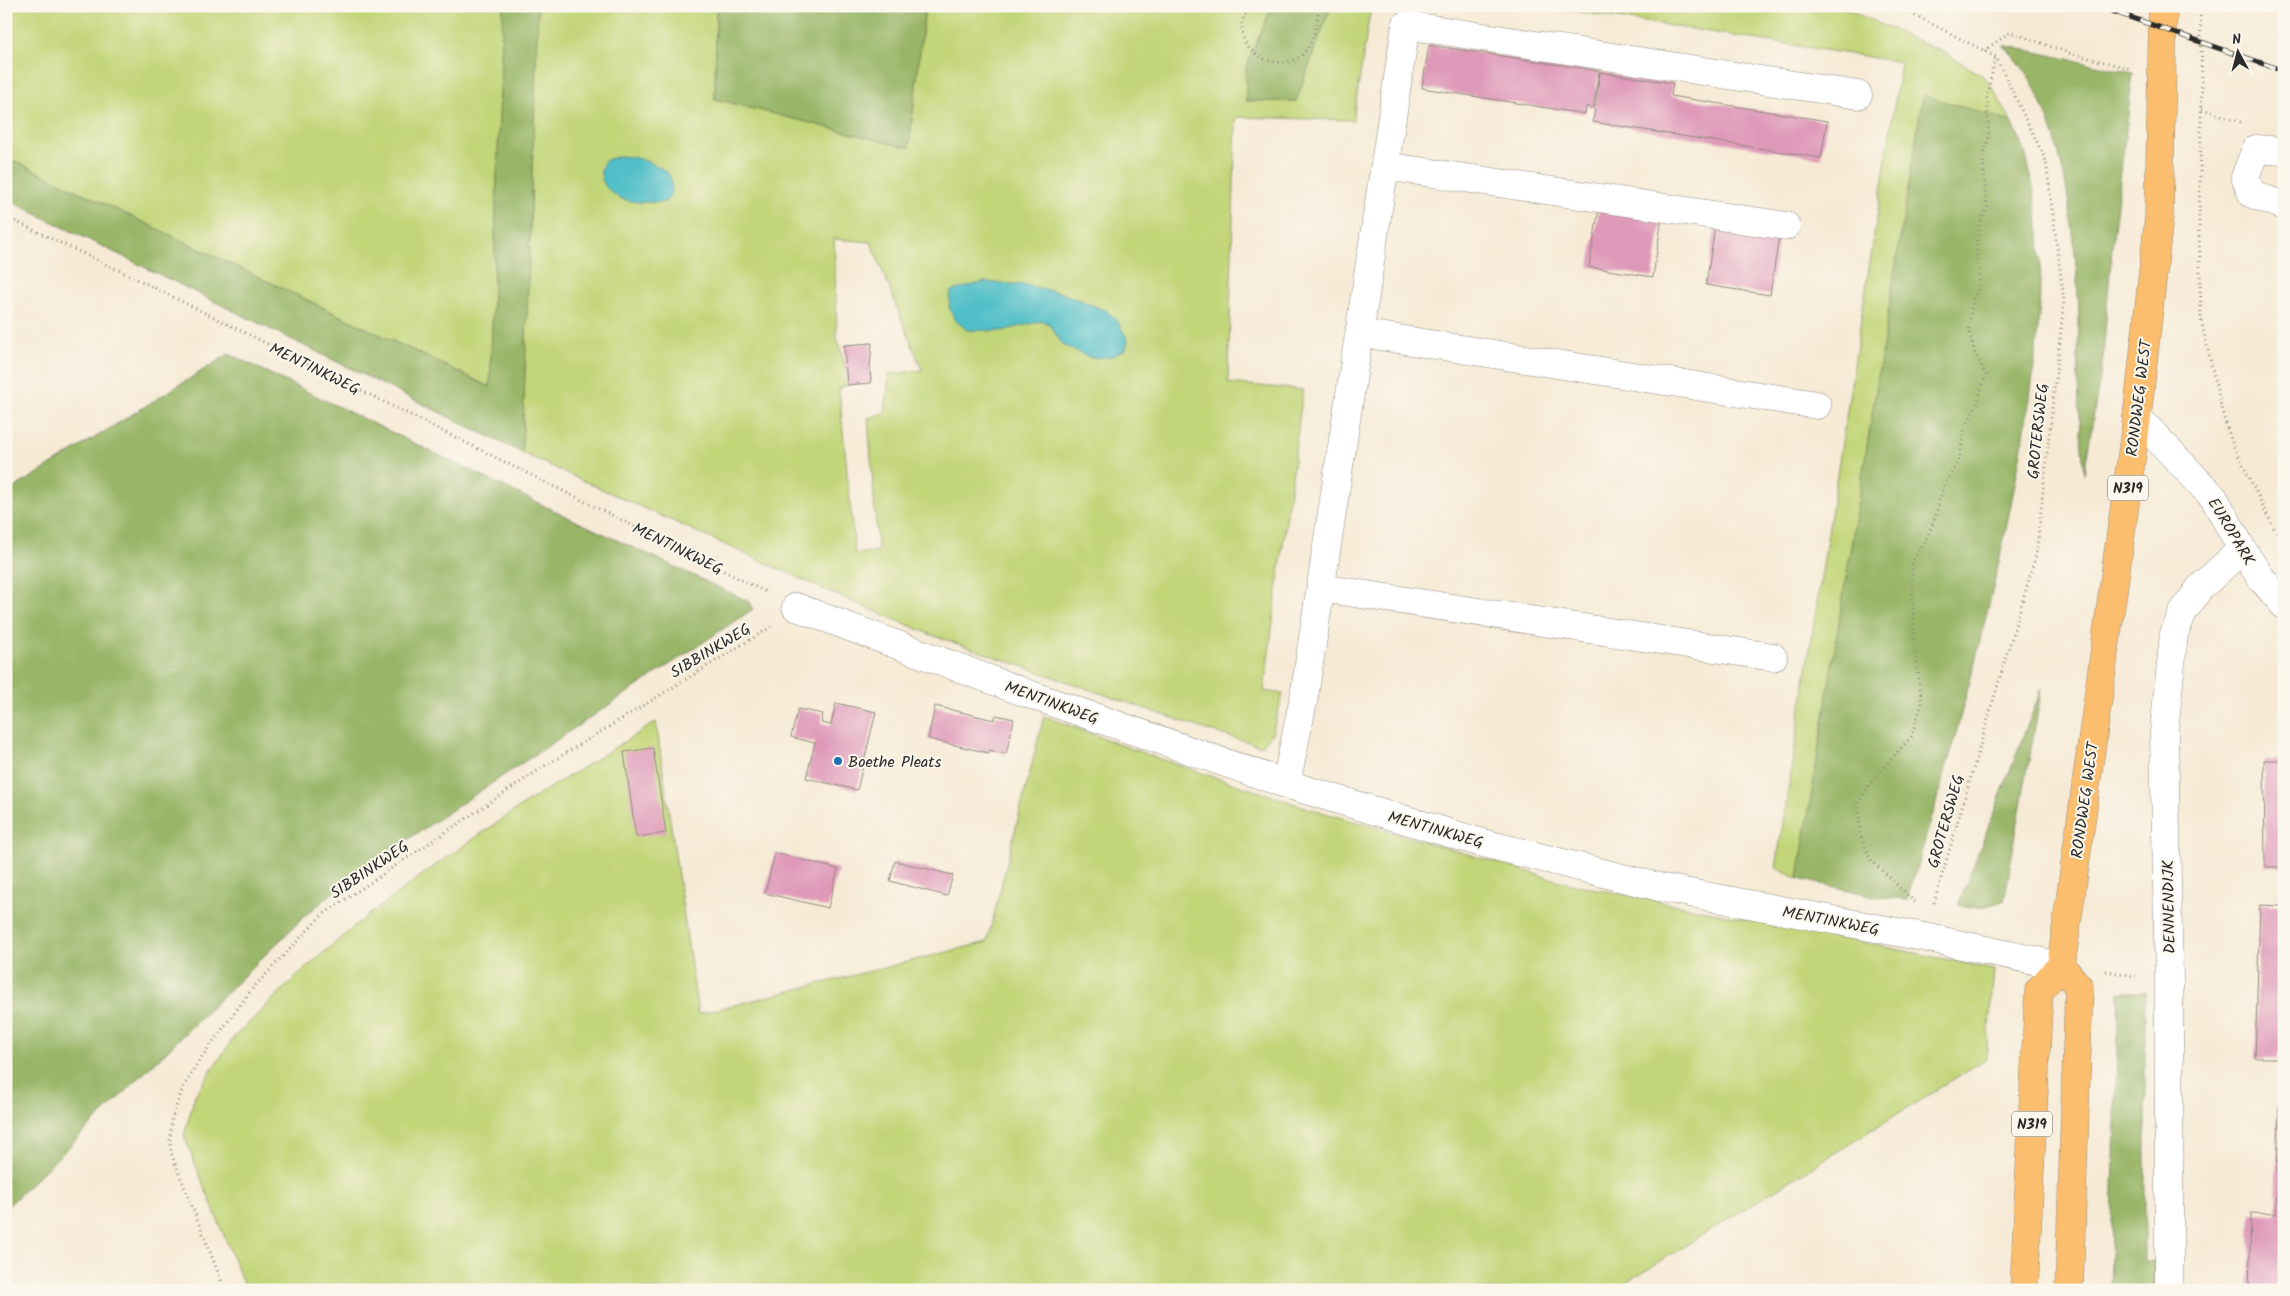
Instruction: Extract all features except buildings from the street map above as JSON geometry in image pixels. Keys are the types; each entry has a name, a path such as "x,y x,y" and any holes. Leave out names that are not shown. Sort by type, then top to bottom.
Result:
{"main road":[{"name":"RONDWEG WEST","path":"2060,966 2137,416 2159,217 2163,6"},
{"name":"N319","path":"2024,1290 2039,990 2060,966 2079,987 2069,1290"}],"street":[{"path":"1286,784 1304,697 1406,25 1858,95"},
{"path":"2284,151 2256,149 2246,178 2252,194 2284,206"},
{"path":"1385,166 1786,226"},
{"path":"1360,332 1817,405"},
{"name":"EUROPARK","path":"2137,416 2214,498 2242,549 2261,578 2284,605"},
{"name":"DENNENDIJK","path":"2169,1290 2169,982 2164,732 2174,634 2183,612 2199,589 2242,549"},
{"path":"1321,588 1773,657"},
{"name":"MENTINKWEG","path":"796,607 1034,696 1286,784 1479,842 1663,888 1924,937 2060,966"}],"path":[{"path":"1252,6 1242,22 1241,32 1250,48 1260,59 1287,62 1298,56 1309,46 1314,34 1319,6"},
{"path":"1897,6 1996,57 1987,98 1989,137 1983,160 1987,207 1980,224 1976,246 1980,284 1972,303 1969,328 1975,354 1986,376 1978,402 1964,430 1959,461 1944,485 1934,522 1925,542 1912,562 1914,642 1922,704 1911,737 1872,781 1858,803 1860,834 1870,859 1917,903"},
{"path":"2200,6 2202,109 2199,222 2200,320 2223,415 2233,445 2274,528 2284,539"},
{"path":"1984,51 2010,32 2072,54 2162,75"},
{"name":"GROTERSWEG","path":"1930,916 2036,555 2064,302 2046,161 1996,57"},
{"name":"MENTINKWEG","path":"6,216 167,294 796,607"},
{"name":"SIBBINKWEG","path":"225,1290 171,1153 170,1138 172,1118 183,1088 200,1060 253,988 322,915 540,768 766,631 796,607"},
{"path":"2060,966 2114,971 2169,982"}],"green space":[{"path":"6,6 503,6 490,387 6,157"},
{"path":"503,6 538,6 522,453 6,199 6,157 490,387"},
{"path":"538,6 716,6 715,99 909,148 925,6 1272,6 1246,67 1247,101 1296,101 1331,6 1371,6 1353,120 1236,117 1228,383 1303,390 1264,691 1283,694 1272,733 1262,746 1210,731 932,635 832,593 522,453","holes":["834,239 871,242 922,370 889,374 885,412 868,418 878,551 855,554 839,389 850,383 837,337","1048,323 1126,349 1063,345"]},
{"path":"716,6 925,6 909,148 715,99"},
{"path":"1272,6 1331,6 1296,101 1246,101 1246,67"},
{"path":"1542,6 1840,6 1947,54 1983,76 1990,84 2012,122 1923,96 1798,879 1776,868 1901,62"},
{"path":"2003,45 2133,73 2112,246 2103,358 2084,474 2078,383 2079,318 2075,249 2063,172 2054,135 2041,100 2024,70"},
{"path":"1923,95 2012,122 2025,152 2035,196 2040,280 2034,365 2028,407 2014,489 1992,593 1938,798 1907,899 1880,897 1798,879"},
{"path":"229,354 561,514 748,601 753,609 356,874 306,915 6,1208 6,493"},
{"path":"2042,688 2004,901 1979,908 1958,905"},
{"path":"1044,716 1154,757 1308,808 1567,883 1994,970 1986,1059 1614,1290 246,1290 184,1136 195,1095 235,1036 300,973 362,920 436,865 527,802 656,722 698,1014 987,942"},
{"path":"2119,992 2145,992 2145,1262 2154,1261 2155,1290 2110,1290"}],"water":[{"path":"621,156 646,161 669,174 671,181 670,196 665,202 630,201 611,192 602,180 602,167 606,160"},
{"path":"985,282 1025,285 1062,293 1107,311 1118,322 1128,340 1126,349 1110,357 1091,358 1063,345 1048,323 1041,321 1002,331 967,330 955,320 949,307 951,291"}],"railway":[{"path":"2098,6 2284,71"}],"place":[{"name":"Boethe Pleats","path":"838,761"}]}
